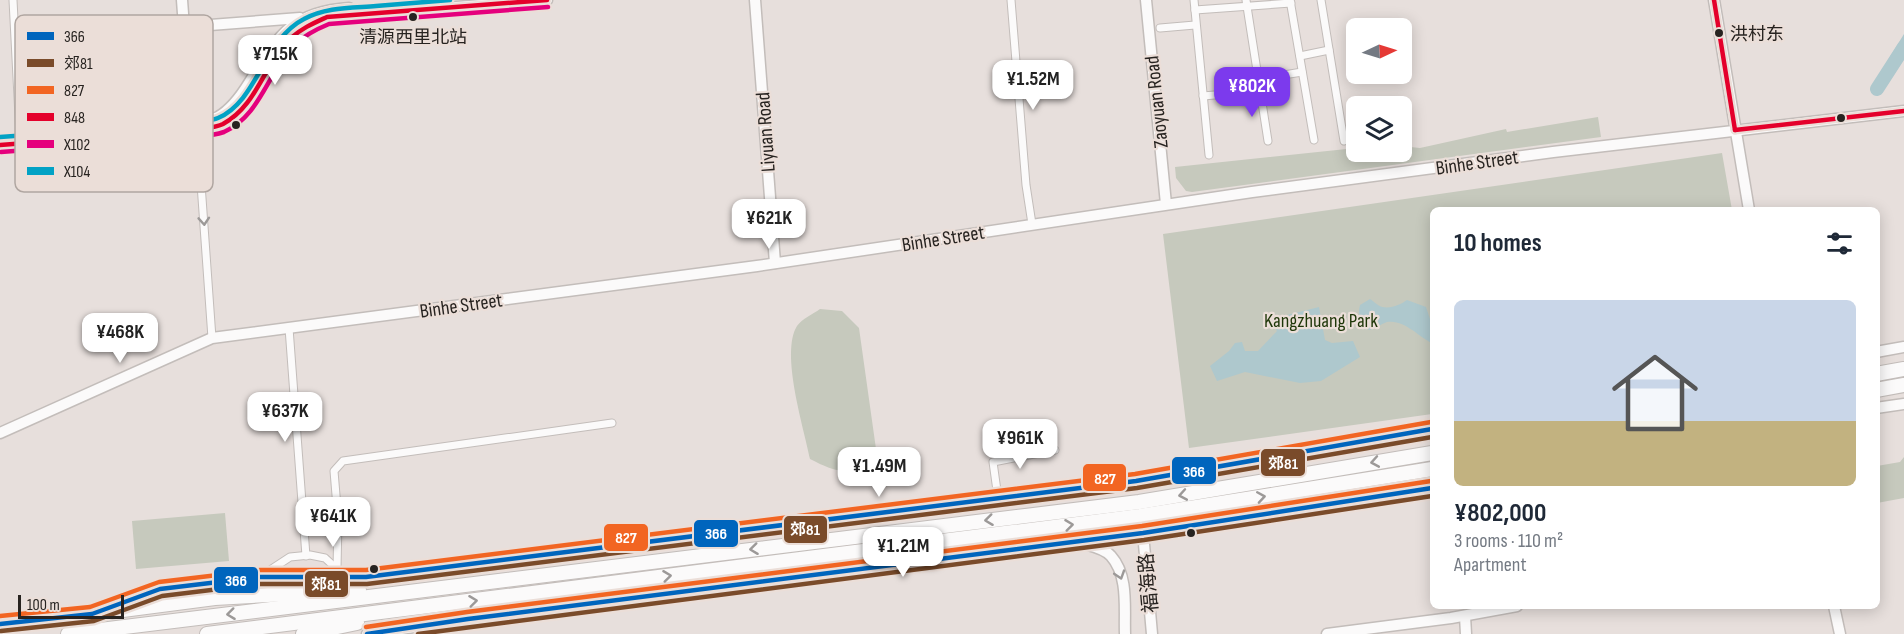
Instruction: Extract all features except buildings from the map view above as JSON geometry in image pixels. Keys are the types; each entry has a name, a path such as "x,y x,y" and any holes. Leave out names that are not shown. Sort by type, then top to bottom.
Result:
{"highway":[{"path":"1880,373 1904,369"},
{"path":"1880,389 1904,385"},
{"path":"68,634 288,600 328,590 434,589 1138,502 1430,453"},
{"path":"207,634 298,629 435,606 1140,516 1430,469"},
{"path":"92,614 215,598 288,600"}],"main road":[{"path":"182,0 183,15"},
{"path":"213,119 226,112 240,97 278,38 289,27 304,18 332,9 442,0"},
{"path":"213,125 222,125 246,105 291,36 314,21 327,17 359,14 547,0"},
{"name":"Liyuan Road","path":"755,0 775,258"},
{"name":"Zaoyuan Road","path":"1146,0 1166,204"},
{"path":"1714,0 1748,207"},
{"path":"213,25 304,18"},
{"name":"Binhe Street","path":"0,433 212,338 1166,204 1735,130 1904,111"},
{"path":"0,138 15,136"},
{"path":"0,145 15,144"},
{"path":"1880,351 1904,347"},
{"path":"1880,407 1904,404"},
{"path":"0,624 92,614 160,589 260,577 286,578 328,590 347,578 1136,481 1430,429"},
{"path":"367,634 412,631 1078,542 1430,488"},
{"name":"福海路","path":"1143,533 1152,634"},
{"name":"福海路","path":"1078,542 1099,548 1111,555 1123,576 1125,634"},
{"path":"1327,634 1500,609"},
{"path":"1835,609 1840,634"},
{"path":"1465,615 1466,634"}],"street":[{"path":"13,0 15,39"},
{"path":"1011,0 1026,185 1032,224"},
{"path":"1194,0 1209,155"},
{"path":"1321,0 1344,141"},
{"path":"1195,10 1246,3 1290,1 1314,140"},
{"path":"1246,3 1268,141"},
{"path":"1160,28 1195,25"},
{"path":"1300,56 1329,50"},
{"path":"1258,79 1302,72"},
{"path":"1203,96 1260,91"},
{"path":"200,192 212,338"},
{"path":"289,328 305,556"},
{"path":"337,569 338,519 334,471 343,461 612,423"},
{"path":"998,498 993,462 1055,450"},
{"path":"260,577 290,557 305,556 325,558 347,578"}],"green space":[{"path":"1598,117 1601,137 1192,192 1186,191 1176,178 1175,167 1346,149 1346,162 1412,162 1412,147 1420,148 1506,129 1507,132"},
{"name":"Kangzhuang Park","path":"1722,153 1731,207 1430,207 1430,414 1189,448 1163,234"},
{"path":"820,309 842,311 859,328 876,449 859,464 846,470 831,468 810,459 795,391 792,372 792,338 799,323"},
{"path":"1904,457 1904,498 1880,502 1880,465 1900,462"},
{"path":"225,513 229,561 136,569 132,521"}],"water":[{"path":"1904,34 1904,59 1887,85 1874,83"},
{"path":"1370,299 1382,307 1389,307 1407,300 1426,307 1430,319 1430,342 1399,323 1387,322 1369,330 1359,316 1360,305"},
{"path":"1319,307 1325,340 1332,343 1353,341 1360,357 1321,381 1300,383 1245,372 1217,381 1210,366 1229,351 1235,343 1242,342 1245,351 1258,351 1277,331 1267,323 1275,318"}],"waterway":[{"path":"1877,89 1904,47"}],"transit line":[{"name":"X104","path":"213,119 231,110 243,98 279,41 304,19 321,12 339,9 450,0"},
{"name":"848","path":"213,127 223,124 245,106 274,59 291,38 327,17 547,0"},
{"name":"848","path":"1714,0 1735,130"},
{"name":"X102","path":"213,135 224,132 247,115 287,54 304,37 329,24 548,7"},
{"name":"848","path":"1735,130 1904,111"},
{"name":"X104","path":"0,137 15,136"},
{"name":"848","path":"0,145 15,144"},
{"name":"X102","path":"1,152 15,151"},
{"name":"827","path":"0,616 90,607 159,582 260,570 366,570 1135,474 1430,422"},
{"name":"366","path":"0,624 92,614 160,589 260,577 366,577 1136,481 1430,429"},
{"name":"郊81","path":"1,631 94,621 162,596 260,584 367,584 1137,488 1430,437"},
{"name":"827","path":"366,627 467,612 1142,526 1430,481"},
{"name":"366","path":"367,634 468,619 1143,533 1430,488"},
{"name":"郊81","path":"418,634 1144,540 1430,496"}],"place":[{"name":"清源西里北站","path":"413,17"},
{"name":"洪村东","path":"1719,33"}]}
